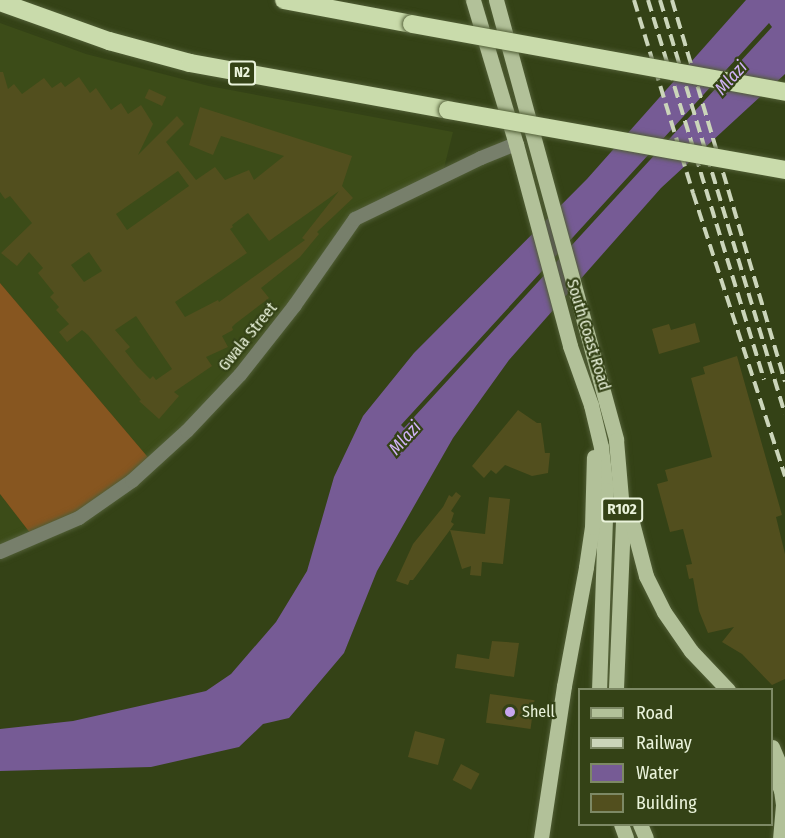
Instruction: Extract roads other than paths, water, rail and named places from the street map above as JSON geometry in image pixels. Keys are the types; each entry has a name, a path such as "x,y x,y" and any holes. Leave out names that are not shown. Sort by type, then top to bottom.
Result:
{"highway":[{"path":"284,0 785,92"},
{"name":"N2","path":"0,2 110,41 190,63 785,170"}],"main road":[{"name":"South Coast Road","path":"473,0 523,167 570,346 591,405 601,447 606,490 599,688"},
{"name":"South Coast Road","path":"496,0 589,334 616,440 623,521 616,688"},
{"path":"541,838 564,686 592,526 594,454 577,369"},
{"path":"616,440 635,542 646,576 664,612 691,651 726,688"},
{"path":"773,751 785,777"},
{"path":"773,773 781,790 783,805 780,838"}],"street":[{"name":"Gwala Street","path":"0,552 80,518 132,481 187,431 240,375 355,219 471,162 516,144"}],"water":[{"name":"Mlazi","path":"746,0 785,0 785,74 661,188 509,360 453,438 377,571 344,653 289,718 263,724 239,747 151,767 0,771 0,729 73,721 206,691 231,674 276,622 307,571 334,477 363,416 414,353 587,179","holes":["769,23 772,27 404,428 401,425"]}],"railway":[{"path":"634,0 693,193 785,476"},
{"path":"648,0 764,380"},
{"path":"660,0 785,413"},
{"path":"672,0 785,382"}],"place":[{"name":"Shell","path":"510,712"}]}
